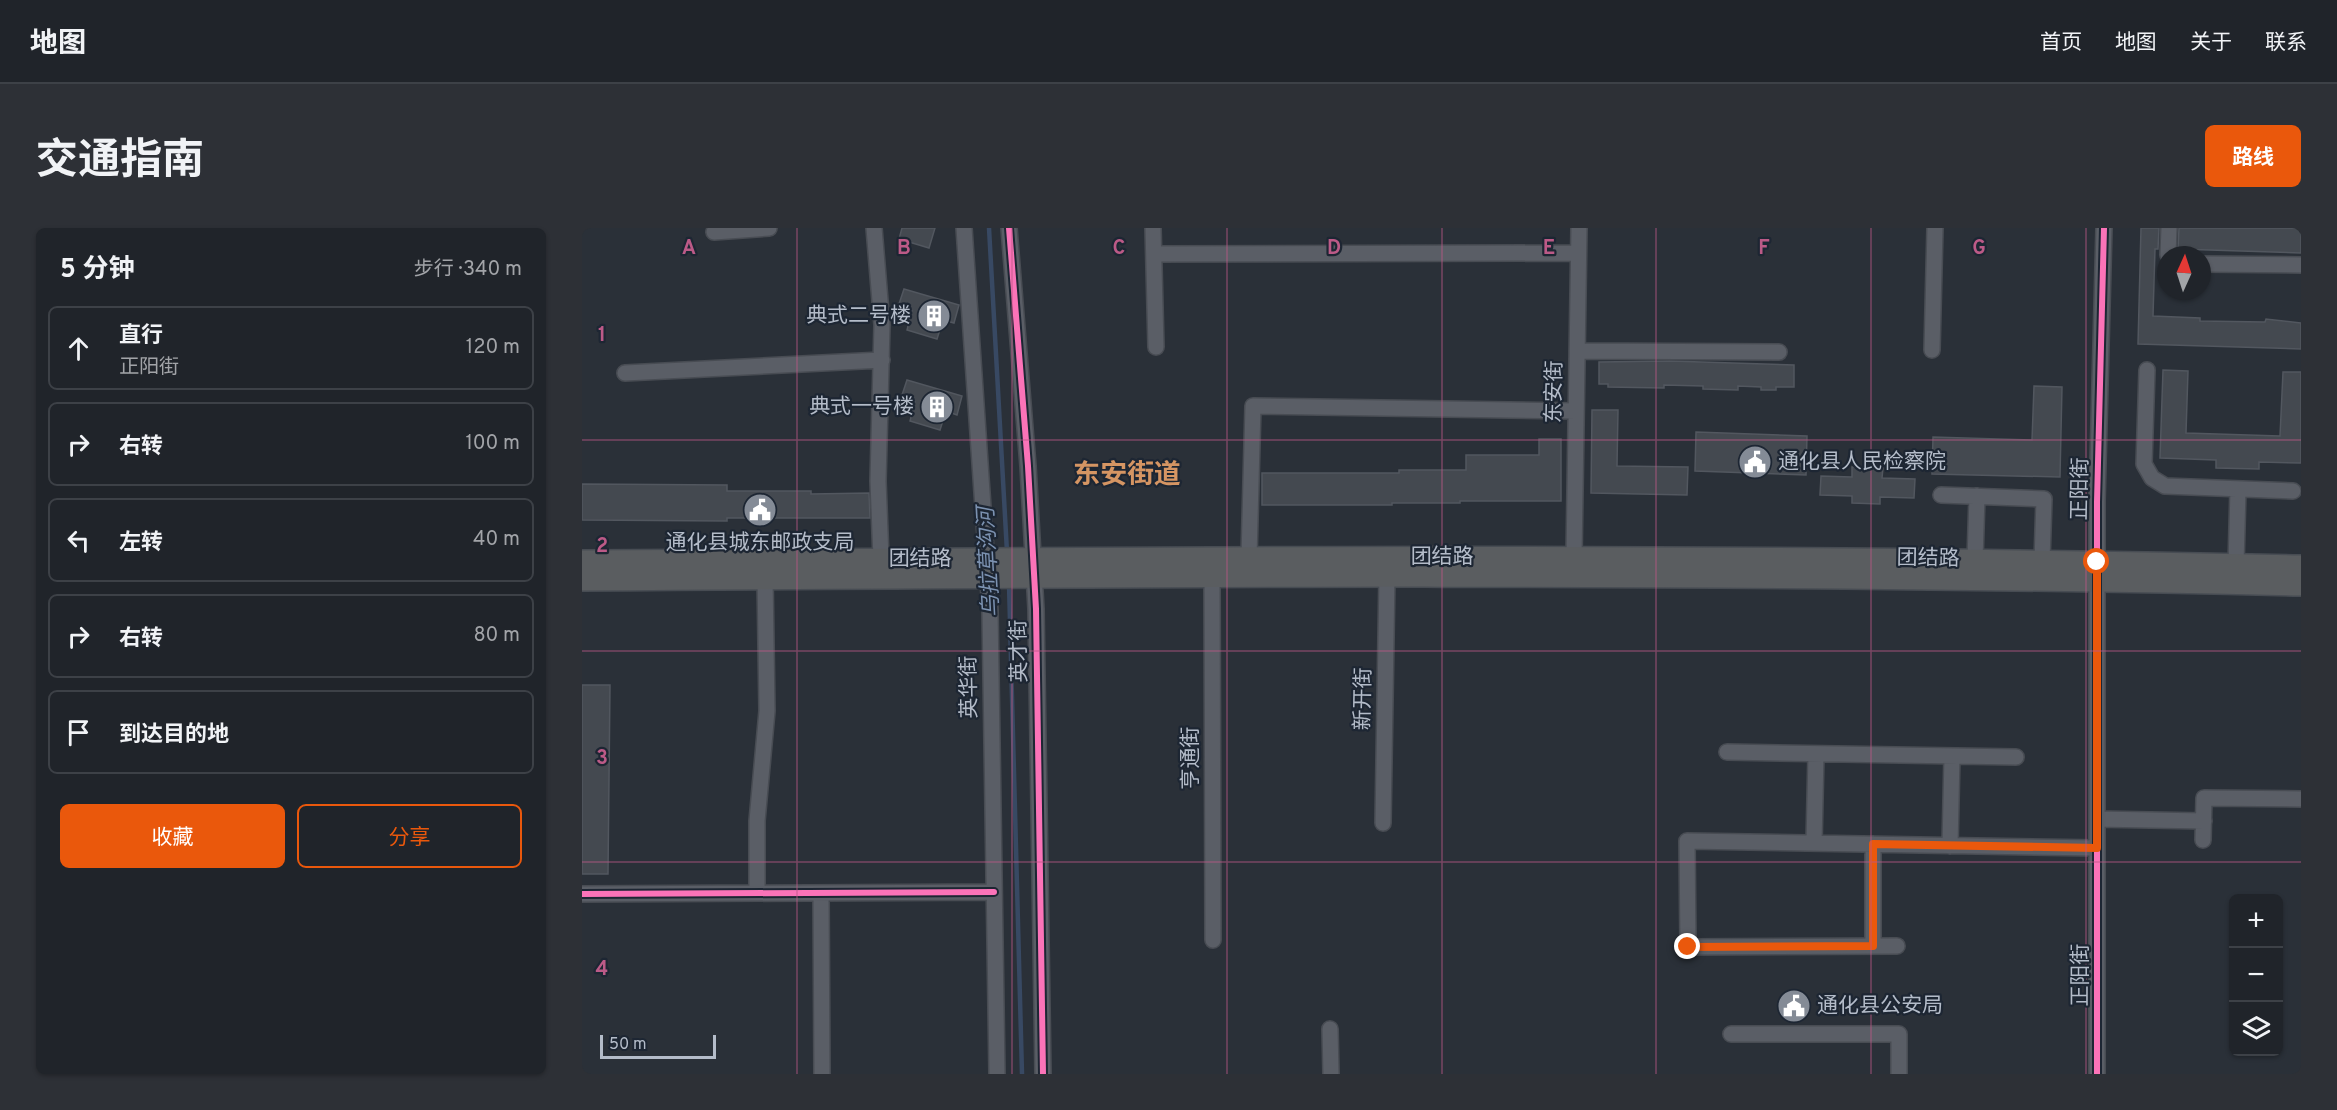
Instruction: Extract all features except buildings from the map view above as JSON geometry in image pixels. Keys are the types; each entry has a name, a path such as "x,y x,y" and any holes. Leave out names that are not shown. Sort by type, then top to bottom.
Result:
{"highway":[{"name":"团结路","path":"1034,568 1249,557 1975,560 2042,561 2097,571 2301,585"},
{"name":"团结路","path":"582,561 881,559 987,568"},
{"name":"团结路","path":"582,579 765,578 987,568 1212,576 1836,576 2097,571 2236,565 2301,566"}],"street":[{"path":"714,232 769,228"},
{"path":"874,228 882,325 878,481 881,559"},
{"name":"英华街","path":"964,228 987,568 997,1074"},
{"name":"英才街","path":"1009,228 1034,568 1043,1074"},
{"path":"1154,228 1156,347"},
{"name":"东安街","path":"1574,557 1579,228"},
{"path":"1932,350 1935,228"},
{"name":"正阳街","path":"2097,1074 2097,571 2104,228"},
{"path":"2168,246 2169,228"},
{"path":"1154,254 1578,253"},
{"path":"2211,264 2301,266"},
{"path":"1577,351 1779,352"},
{"path":"625,373 882,360"},
{"path":"2147,370 2144,464 2152,478 2164,486 2293,491"},
{"path":"1249,557 1252,406 1576,411"},
{"path":"2236,565 2238,489"},
{"path":"1941,495 2044,499 2042,561"},
{"path":"1975,560 1977,496"},
{"name":"新开街","path":"1383,823 1387,575"},
{"name":"亨通街","path":"1212,576 1213,940"},
{"path":"757,893 757,820 767,711 765,578"},
{"path":"1727,752 2016,757"},
{"path":"1814,843 1816,754"},
{"path":"1950,846 1952,756"},
{"path":"2203,840 2204,798 2301,799"},
{"path":"2097,819 2204,821"},
{"path":"1897,946 1688,947 1687,841 2097,848"},
{"path":"1873,844 1873,946"},
{"path":"821,892 822,1074"},
{"path":"582,894 994,892"},
{"path":"1330,1029 1330,1074"},
{"path":"1731,1034 1899,1034 1899,1074"}],"waterway":[{"name":"乌拉草沟河","path":"989,228 1007,552"},
{"name":"乌拉草沟河","path":"1009,584 1022,1074"}],"cycle path":[{"path":"1009,228 1028,466 1036,609 1043,1074"},
{"path":"2097,1074 2097,502 2104,228"},
{"path":"582,894 994,892"}],"place":[{"name":"典式二号楼","path":"934,316"},
{"name":"典式一号楼","path":"937,407"},
{"name":"通化县人民检察院","path":"1755,462"},
{"name":"通化县城东邮政支局","path":"760,510"},
{"name":"通化县公安局","path":"1794,1006"}],"district":[{"name":"东安街道","path":"1127,476"}],"route":[{"path":"1688,947 1873,946 1873,844 2097,848 2097,562"}]}
